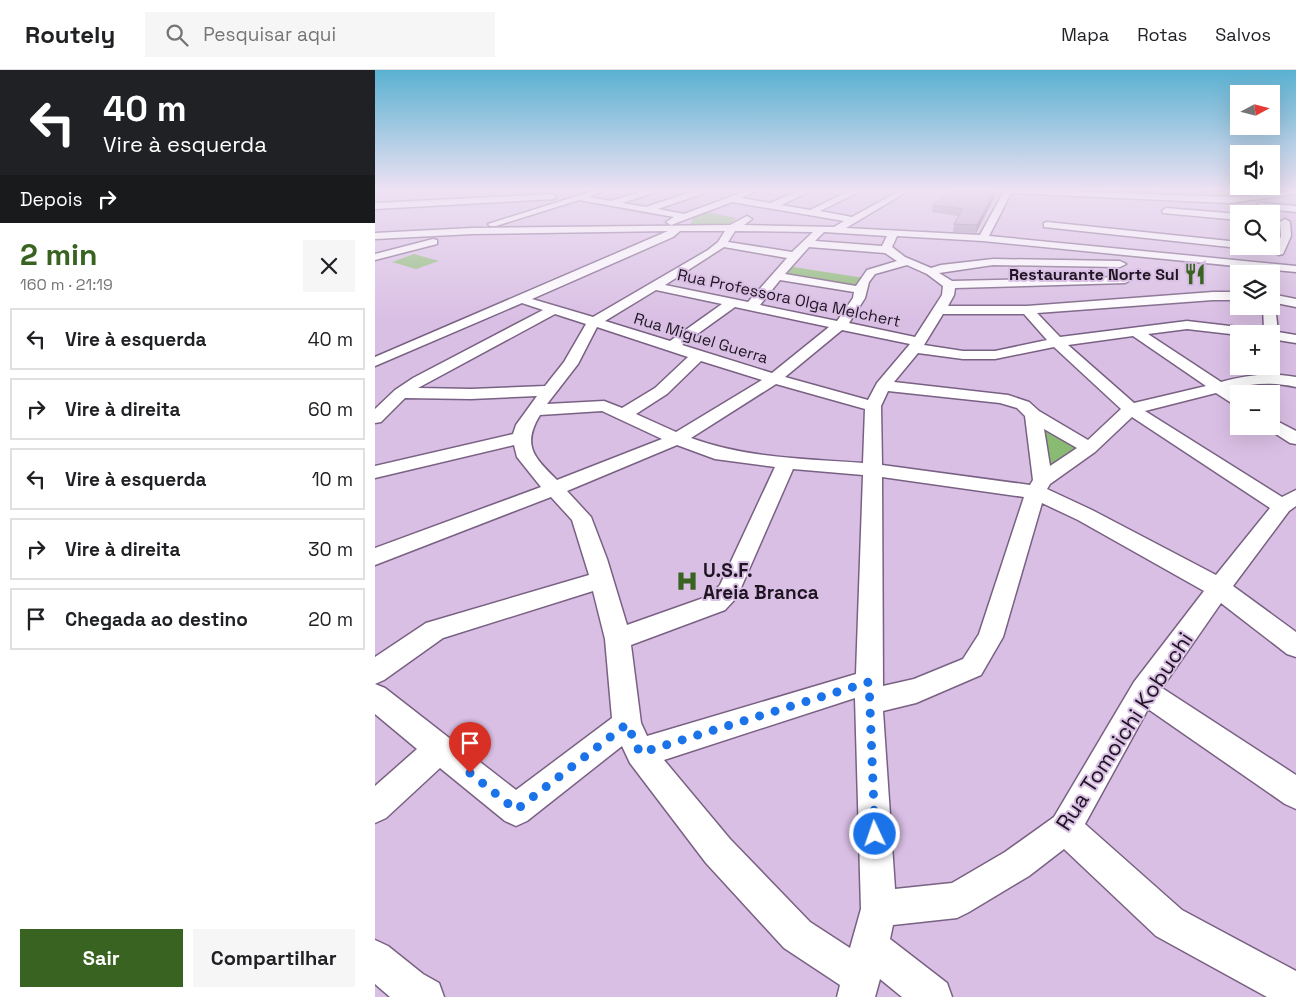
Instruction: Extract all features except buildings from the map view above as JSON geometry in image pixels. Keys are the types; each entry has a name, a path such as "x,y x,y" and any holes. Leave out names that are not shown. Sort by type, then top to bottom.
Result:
{"street":[{"path":"375,236 405,234"},
{"path":"375,257 438,234"},
{"path":"375,257 445,234"},
{"path":"375,362 670,234"},
{"path":"728,234 722,244 593,323 571,364 534,410 525,425 521,438 526,457 553,489 581,517 596,559 619,639 633,738 718,851 797,934 862,974 933,997"},
{"path":"751,306 794,256 817,234"},
{"path":"876,234 893,236"},
{"path":"983,238 985,234"},
{"path":"1039,243 1043,234"},
{"path":"1130,234 1230,244"},
{"path":"893,236 907,262"},
{"path":"808,244 893,236 983,238 1039,243 1164,266 1290,271"},
{"path":"722,244 794,256"},
{"path":"1280,253 1290,271"},
{"path":"1125,280 1131,259"},
{"path":"931,272 941,268 993,262 1131,259 1290,271"},
{"path":"777,276 860,281 871,272 907,262 931,272 949,285 1125,280 1145,301"},
{"path":"786,266 800,268"},
{"path":"375,557 677,439 774,379 839,326 847,319 859,298 860,281"},
{"path":"862,974 879,909 869,692 873,406 883,386 916,345 939,310 948,295 949,285"},
{"name":"Rua Professora Olga Melchert","path":"653,286 751,306 963,355 995,355 1057,342 1167,326 1203,326 1230,330"},
{"path":"939,310 1027,310 1230,296"},
{"path":"1280,299 1296,302"},
{"name":"Rua Miguel Guerra","path":"521,300 774,379 873,406"},
{"path":"671,347 732,303"},
{"path":"375,418 401,393 418,381 552,310"},
{"path":"1027,310 1057,342 1131,409 1289,502"},
{"path":"1134,331 1230,395"},
{"path":"1280,336 1296,339"},
{"path":"624,414 661,391 698,355"},
{"path":"1039,486 1089,448 1131,409 1253,379 1280,379 1296,382"},
{"path":"883,386 1002,398 1023,405 1033,415 1089,448"},
{"path":"401,393 471,394 549,391"},
{"path":"534,410 605,406 677,439 715,453 786,463 1039,486 1085,515 1219,588 1296,646"},
{"path":"375,698 516,810 633,738 869,692 916,691 972,667 990,637 1039,486 1033,415"},
{"path":"1280,428 1296,439"},
{"path":"375,472 521,438"},
{"path":"619,639 717,603 729,591 786,463"},
{"name":"Rua Tomoichi Kobuchi","path":"879,909 957,900 1017,864 1065,828 1144,692 1219,588 1289,502"},
{"path":"375,672 435,630 601,580"},
{"path":"1144,692 1296,794"},
{"path":"375,807 439,749"},
{"path":"1065,828 1169,923 1296,992"},
{"path":"375,959 409,988 425,997"}],"green space":[{"path":"414,254 439,261 416,269 392,262"},
{"path":"787,266 864,278 861,290 778,275"},
{"path":"1040,426 1079,449 1050,472"}],"place":[{"name":"Restaurante Norte Sul","path":"1195,274"},
{"name":"U.S.F. Areia Branca","path":"687,581"}],"route":[{"path":"470,773 516,810 627,724 640,753 869,682 875,834"}]}
